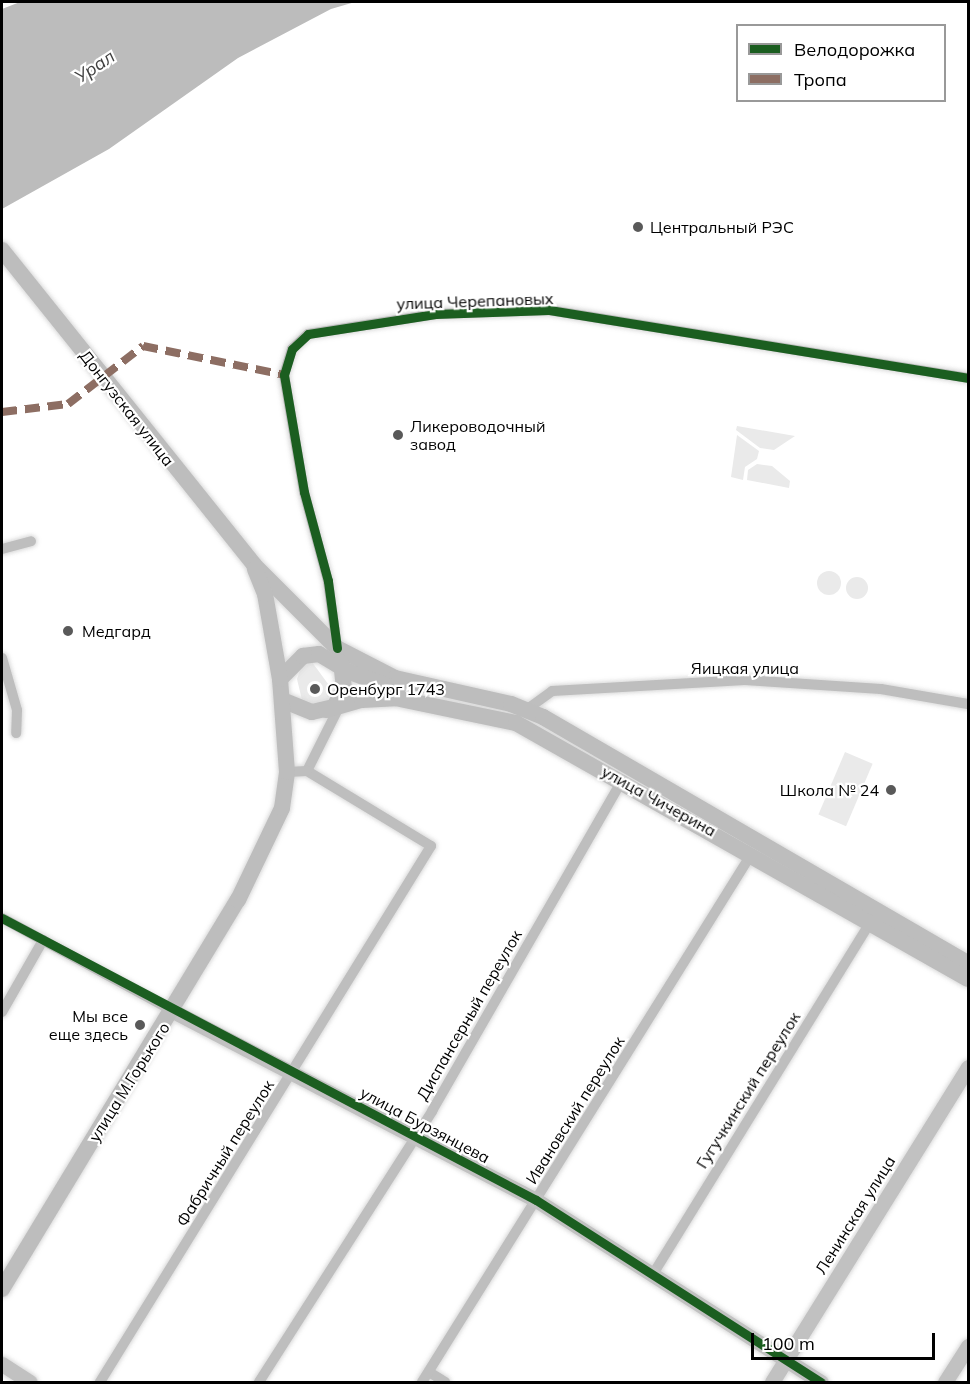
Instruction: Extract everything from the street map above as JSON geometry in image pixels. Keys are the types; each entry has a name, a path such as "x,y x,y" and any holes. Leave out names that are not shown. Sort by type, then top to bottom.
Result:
{"main road":[{"name":"Донгузская улица","path":"2,250 160,451 254,565"},
{"path":"254,565 338,683"},
{"name":"улица М.Горького","path":"2,1289 173,1011 263,854 282,808 287,772 280,679 265,594 254,565"},
{"path":"280,679 293,663 312,654 338,683"},
{"name":"улица Чичерина","path":"338,683 380,673 526,710 969,963"},
{"path":"282,700 303,710 338,683"},
{"name":"улица Чичерина","path":"338,683 395,698 498,717 622,780 752,852 969,979"}],"street":[{"name":"улица Черепановых","path":"338,683 328,581 304,492 284,375 292,349 308,334 435,314 549,310 969,378"},
{"path":"2,549 31,541"},
{"path":"2,658 17,710 16,733"},
{"name":"Яицкая улица","path":"526,710 552,691 745,680 881,689 969,704"},
{"path":"287,772 307,771 338,683"},
{"name":"Фабричный переулок","path":"100,1383 431,846 307,771"},
{"name":"Диспансерный переулок","path":"260,1383 413,1135 432,1111 622,780"},
{"name":"Ивановский переулок","path":"422,1383 752,852"},
{"name":"улица Бурзянцева","path":"2,918 173,1011 536,1200 821,1383"},
{"name":"Гугучкинский переулок","path":"653,1274 870,922"},
{"path":"2,1012 43,940"},
{"name":"Ленинская улица","path":"772,1383 969,1067"},
{"path":"945,1383 969,1346"},
{"path":"2,1364 30,1383"},
{"path":"429,1372 445,1383"}],"shaded area":[{"path":"737,426 795,436 774,450 760,448 736,430"},
{"path":"737,435 759,451 757,459 745,467 743,480 731,477"},
{"path":"757,464 772,466 790,481 789,488 747,480 748,470"},
{"path":"829,571 837,575 841,583 837,591 829,595 821,591 817,583 821,575"},
{"path":"857,577 865,580 868,588 865,596 857,599 849,596 846,588 849,580"},
{"path":"312,662 331,688 328,700 317,707 302,700 297,679 302,664"},
{"path":"845,752 873,764 846,826 818,815"}],"water":[{"name":"Урал","path":"20,2 355,2 331,9 238,58 109,149 2,209 2,9"}],"marked path":[{"path":"2,412 68,404 143,346 284,375"}],"cycle path":[{"path":"337,648 328,581 304,492 284,375 292,349 308,334 435,314 549,310 968,378"},
{"path":"2,918 536,1200 821,1382"}],"place":[{"name":"Центральный РЭС","path":"638,227"},
{"name":"Ликероводочный завод","path":"398,435"},
{"name":"Медгард","path":"68,631"},
{"name":"Оренбург 1743","path":"315,689"},
{"name":"Школа № 24","path":"891,790"},
{"name":"Мы все еще здесь","path":"140,1025"}]}
